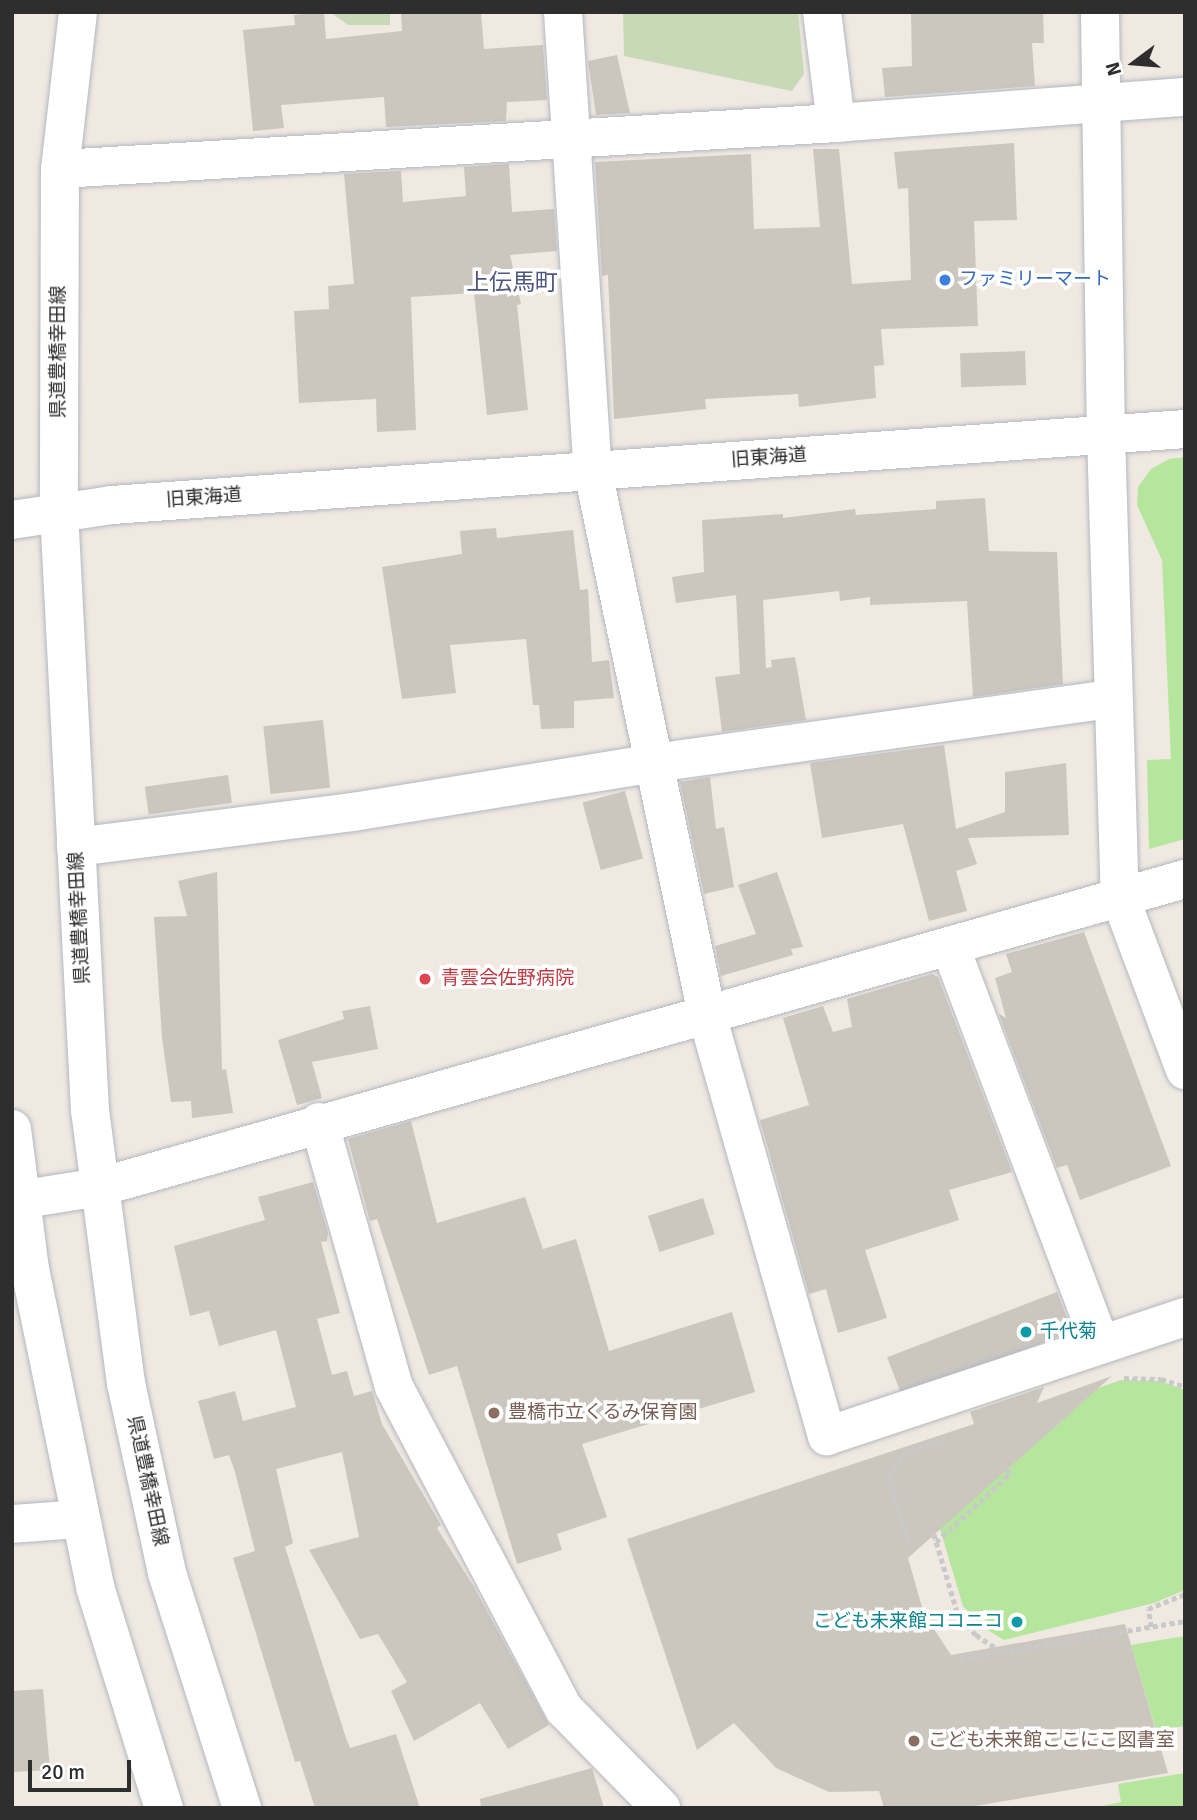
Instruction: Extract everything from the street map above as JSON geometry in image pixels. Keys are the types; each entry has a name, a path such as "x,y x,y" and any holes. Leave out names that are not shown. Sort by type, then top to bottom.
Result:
{"street":[{"name":"県道豊橋幸田線","path":"78,12 60,169 59,511 90,1110 126,1383 167,1573 242,1808"},
{"path":"563,12 593,472 707,1015 827,1436 1100,1343 1185,1317"},
{"path":"822,12 836,123"},
{"path":"1100,12 1106,434 1120,897 1185,1070"},
{"path":"60,169 836,123 1185,97"},
{"name":"旧東海道","path":"12,520 59,511 1185,429"},
{"path":"76,847 353,813 655,763 1113,699"},
{"path":"16,1200 100,1187 320,1122 1185,878"},
{"path":"950,946 1100,1343"},
{"path":"320,1122 394,1387 564,1709 661,1808"},
{"path":"12,1129 16,1200 94,1587 164,1808"},
{"path":"12,1524 80,1519"}],"path":[{"path":"1110,1381 1142,1377 1185,1387"},
{"path":"908,1543 888,1476 903,1454 955,1435"},
{"path":"936,1542 1010,1474 1007,1470"},
{"path":"934,1534 957,1611 976,1635 1002,1652"},
{"path":"1152,1627 1148,1609 1185,1594"},
{"path":"960,1659 1185,1621"}],"green space":[{"path":"330,12 390,12 390,25 348,25"},
{"path":"623,12 798,12 804,74 792,91 624,56"},
{"path":"1185,457 1185,839 1149,849 1147,760 1171,759 1162,560 1137,505 1138,487 1151,469 1169,459"},
{"path":"1121,1380 1160,1381 1185,1390 1185,1590 1154,1603 1004,1640 981,1626 963,1606 940,1529 1061,1401"},
{"path":"1185,1636 1185,1726 1156,1730 1131,1645"},
{"path":"1185,1773 1185,1808 1093,1808 1121,1802 1118,1784"}],"building":[{"path":"324,12 326,39 402,31 401,12 481,12 484,49 543,45 547,100 507,102 506,121 386,127 384,97 281,105 284,128 253,131 243,30 295,25 294,15"},
{"path":"911,12 1043,12 1044,43 1032,43 1035,86 885,97 882,68 912,66"},
{"path":"617,55 630,113 596,115 588,61"},
{"path":"1014,143 1017,220 974,221 978,326 881,329 884,365 874,366 876,398 799,407 798,394 705,399 706,409 614,419 608,275 602,276 595,162 751,154 754,229 820,227 813,149 839,149 852,284 911,280 908,188 898,189 894,152"},
{"path":"509,164 512,212 554,209 557,251 510,255 521,304 517,305 528,410 487,415 474,293 411,297 416,430 377,432 376,399 299,403 294,311 329,309 328,286 354,284 344,174 401,171 403,202 466,196 464,167"},
{"path":"1025,351 1026,385 961,387 960,353"},
{"path":"985,498 989,551 1057,552 1063,684 973,697 967,601 870,605 870,597 840,601 839,591 763,600 766,668 772,667 771,660 795,657 806,720 722,732 715,677 740,674 736,595 676,603 672,577 704,572 702,520 783,514 783,518 855,509 856,515 936,509 936,501"},
{"path":"496,528 497,538 573,530 580,590 588,589 592,662 609,660 614,698 574,701 574,728 541,729 539,705 533,705 526,639 450,645 456,693 402,699 382,567 462,554 460,531"},
{"path":"323,720 330,788 270,794 263,726"},
{"path":"944,745 956,829 1005,812 1005,772 1066,763 1069,835 968,838 977,864 956,871 967,911 929,921 903,824 822,838 810,763"},
{"path":"228,775 232,803 149,814 145,787"},
{"path":"710,777 716,829 724,827 734,887 704,894 680,782"},
{"path":"625,791 643,859 601,870 582,802"},
{"path":"217,872 222,1070 226,1069 233,1113 192,1118 191,1101 171,1102 162,1038 154,917 187,916 178,881"},
{"path":"777,872 803,947 791,949 793,955 721,976 715,946 756,934 738,885"},
{"path":"1084,932 1171,1166 1080,1200 1067,1165 1057,1168 999,1014 1006,1018 995,978 1012,972 1006,954"},
{"path":"932,974 938,977 1012,1172 949,1190 959,1220 865,1250 887,1318 838,1333 826,1289 809,1294 760,1120 809,1105 783,1018 823,1006 833,1032 852,1027 847,999"},
{"path":"370,1006 378,1049 312,1062 322,1098 297,1105 278,1040 344,1019 342,1011"},
{"path":"411,1121 437,1223 525,1197 543,1249 576,1239 609,1351 732,1312 755,1392 582,1444 607,1517 557,1534 562,1550 517,1564 457,1366 429,1375 377,1219 370,1221 348,1139"},
{"path":"313,1182 328,1233 327,1241 321,1242 340,1313 317,1319 332,1375 347,1371 354,1396 372,1391 382,1424 441,1525 437,1528 474,1587 549,1725 508,1749 480,1703 414,1741 391,1691 407,1682 378,1634 360,1639 309,1550 359,1537 342,1452 276,1469 293,1543 285,1547 350,1748 396,1734 420,1808 315,1808 300,1761 295,1762 233,1558 255,1551 235,1472 229,1455 214,1459 198,1401 235,1391 243,1421 296,1407 276,1330 219,1346 209,1311 190,1316 174,1246 265,1220 258,1197"},
{"path":"703,1198 715,1234 660,1252 648,1216"},
{"path":"1057,1292 1072,1331 902,1396 887,1357"},
{"name":"こども未来館ココニコ","path":"1112,1376 908,1558 924,1614 951,1655 1125,1624 1168,1773 964,1808 884,1808 879,1791 829,1792 776,1768 734,1723 697,1750 627,1539 974,1424 970,1412 1044,1387 1037,1403"},
{"path":"43,1689 50,1770 12,1772 12,1691"},
{"path":"592,1768 604,1808 481,1808 480,1799"}],"place":[{"name":"ファミリーマート","path":"945,280"},
{"name":"青雲会佐野病院","path":"425,979"},
{"name":"千代菊","path":"1026,1332"},
{"name":"豊橋市立くるみ保育園","path":"494,1413"},
{"name":"こども未来館ココニコ","path":"1017,1622"},
{"name":"こども未来館ここにこ図書室","path":"914,1741"}],"district":[{"name":"上伝馬町","path":"512,283"}]}
